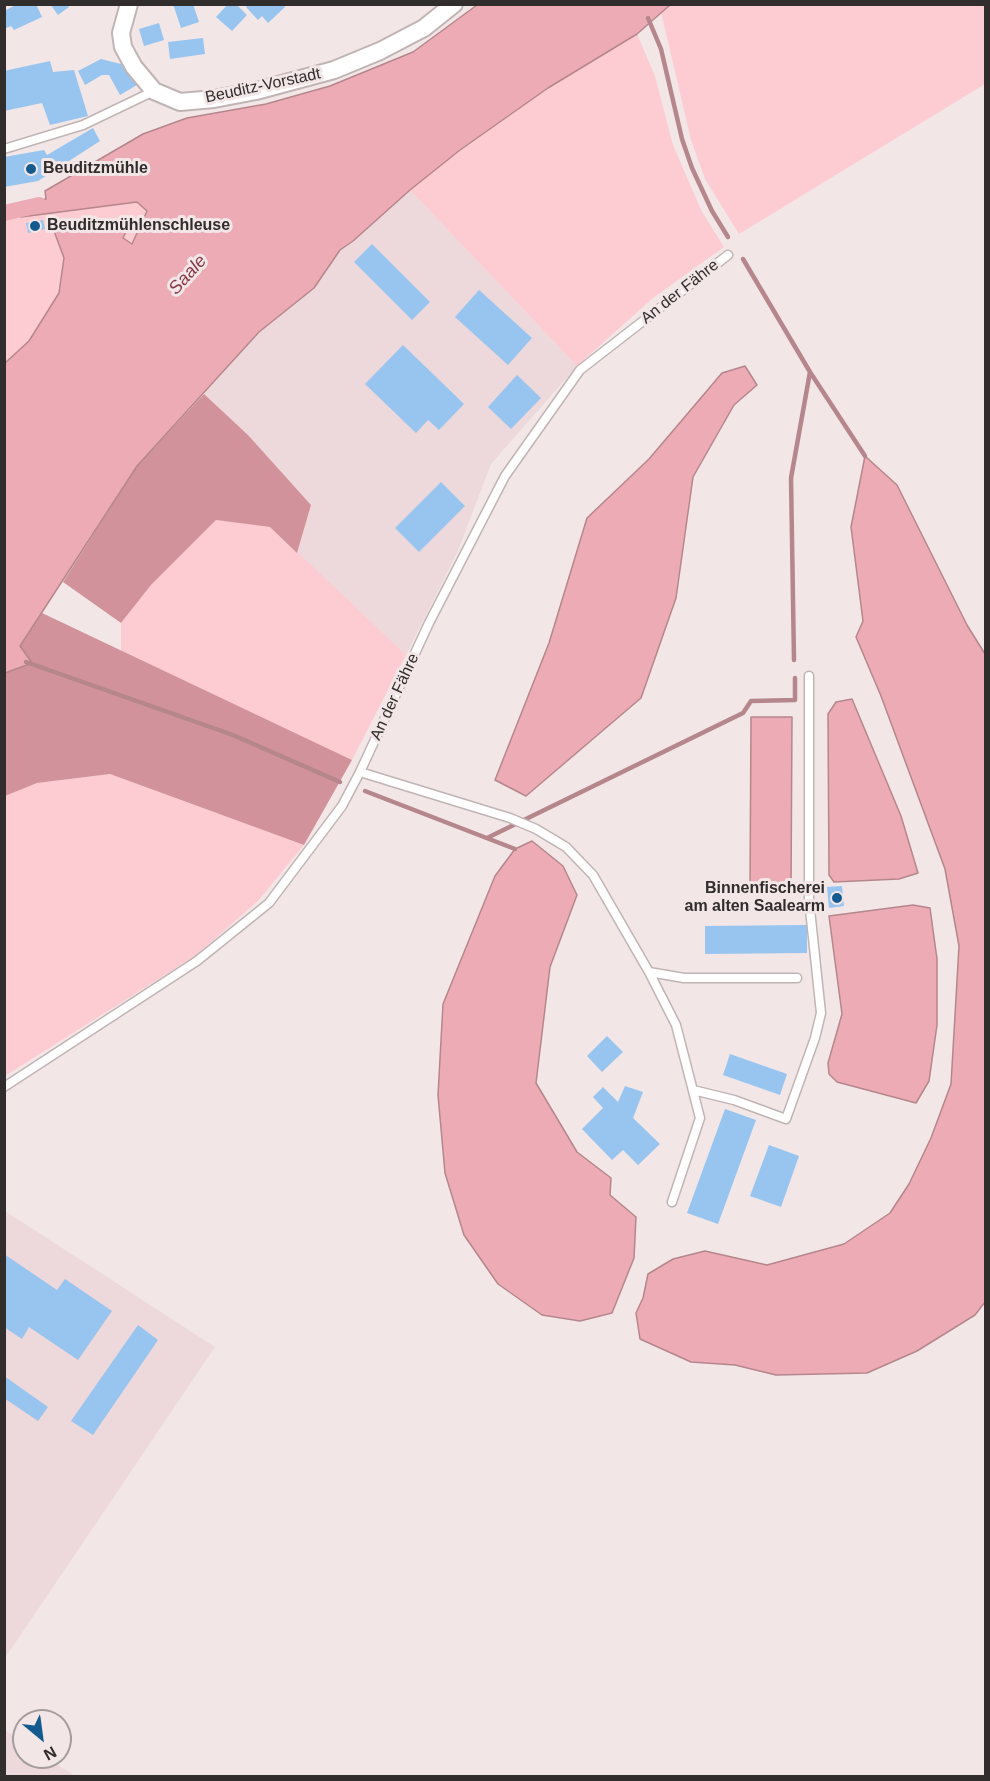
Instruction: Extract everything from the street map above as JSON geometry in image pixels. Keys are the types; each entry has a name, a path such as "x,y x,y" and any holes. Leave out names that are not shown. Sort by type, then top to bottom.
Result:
{"street":[{"name":"Beuditz-Vorstadt","path":"129,4 121,33 123,47 134,67 154,91 180,102 214,99 256,91 334,70 380,51 424,28 454,4"}],"lane":[{"path":"4,149 83,125 154,91"},
{"name":"An der Fähre","path":"4,1087 197,961 269,903 342,806 429,623 505,476 580,370 728,255"},
{"path":"693,1090 734,1100 786,1119 815,1038 821,1013 809,900 809,676"},
{"path":"360,772 528,826 566,847 593,875 676,1024 700,1118 672,1202"},
{"path":"649,972 684,978 797,978"}],"shaded area":[{"path":"670,4 985,5 985,84 739,234 705,179 691,140 661,12"},
{"path":"637,34 655,76 673,145 702,212 724,247 653,298 577,366 410,190 460,150 548,88"},
{"path":"410,190 577,366 491,464 457,553 406,655 297,553 311,505 248,435 204,394 259,332 314,288 340,250"},
{"path":"137,202 147,211 132,244 123,238 131,221 64,258 59,293 29,341 5,363 5,218"},
{"path":"204,394 248,435 311,505 297,553 270,527 216,520 151,585 121,623 63,582 137,466"},
{"path":"216,520 271,527 406,655 352,760 121,651 121,623 151,585"},
{"path":"42,613 352,760 304,845 110,774 37,783 5,796 5,673 31,663 20,646"},
{"path":"110,774 304,845 258,901 195,956 5,1076 5,796 37,783"},
{"path":"5,1211 215,1347 5,1658"},
{"path":"5,1730 12,1735 12,1769 64,1769 75,1776 5,1776"}],"water":[{"path":"477,5 670,5 637,34 548,88 460,150 340,250 314,288 259,332 137,466 20,646 32,663 5,673 5,363 29,341 59,293 64,258 54,231 131,221 123,238 132,244 147,211 137,202 21,217 18,204 46,199 45,191 143,134 187,118 266,104 330,86 413,52"},
{"path":"745,366 757,385 734,405 693,477 676,598 641,698 526,796 495,780 549,643 587,518 649,459 722,373"},
{"path":"865,456 897,485 967,625 985,654 985,1302 975,1315 917,1351 867,1373 776,1375 735,1365 691,1362 640,1339 636,1313 643,1298 648,1274 673,1259 705,1251 767,1265 844,1244 890,1213 909,1184 931,1138 951,1084 959,946 945,869 881,696 856,637 863,621 851,527"},
{"path":"852,699 901,816 918,873 899,879 834,882 829,875 828,714 836,702"},
{"path":"751,717 792,717 791,893 750,893"},
{"path":"532,841 563,866 577,895 550,967 536,1083 577,1152 611,1178 610,1195 636,1217 634,1258 612,1313 580,1321 542,1315 498,1284 464,1235 445,1173 438,1095 443,1004 495,876 515,849"},
{"path":"913,905 930,908 937,959 937,1025 929,1081 916,1103 837,1082 829,1074 828,1063 842,1014 829,916"}],"building":[{"path":"18,4 36,4 42,17 14,30 11,26 4,29 4,11"},
{"path":"50,4 67,4 69,7 58,15"},
{"path":"173,4 193,4 199,22 181,28"},
{"path":"228,4 236,4 247,15 232,31 216,17"},
{"path":"249,4 283,4 285,7 268,23 262,16 258,20 246,7"},
{"path":"159,23 164,40 144,46 139,29"},
{"path":"203,38 205,54 170,59 168,42"},
{"path":"101,59 125,65 137,85 120,95 109,75 102,75 85,85 78,71"},
{"path":"50,61 53,72 74,70 88,116 50,125 42,103 4,111 4,71"},
{"name":"Beuditzmühle","path":"93,128 100,141 38,181 4,187 4,157 44,150 47,155"},
{"name":"Beuditzmühlenschleuse","path":"43,220 45,229 28,233 26,223"},
{"path":"372,244 430,302 412,320 354,262"},
{"path":"479,290 532,338 508,365 455,317"},
{"path":"403,345 464,404 439,430 428,420 416,433 365,384"},
{"path":"517,375 541,398 511,429 488,407"},
{"path":"441,482 465,506 419,552 395,528"},
{"path":"842,886 844,906 829,908 827,887"},
{"path":"807,925 807,953 705,954 705,926"},
{"path":"607,1036 623,1052 602,1072 587,1056"},
{"path":"730,1054 787,1074 780,1095 723,1075"},
{"path":"625,1086 643,1092 633,1118 660,1144 638,1165 623,1150 612,1160 582,1129 603,1108 593,1097 603,1087 618,1102"},
{"path":"725,1109 756,1120 718,1224 687,1213"},
{"path":"769,1145 799,1156 781,1207 750,1196"},
{"path":"4,1254 57,1290 65,1279 112,1311 78,1360 29,1327 22,1339 4,1327"},
{"path":"138,1325 158,1340 93,1435 71,1421"},
{"path":"4,1376 48,1407 38,1421 4,1398"}],"waterway":[{"path":"648,18 661,49 682,139 692,168 712,211 728,237"},
{"name":"Saale","path":"4,213 39,205"},
{"path":"743,259 810,372 865,456"},
{"path":"794,660 791,478 810,372"},
{"path":"26,662 233,735 340,782"},
{"path":"487,838 743,713 751,701 795,700 795,678"},
{"path":"365,791 515,849"}],"place":[{"name":"Beuditzmühle","path":"31,169"},
{"name":"Beuditzmühlenschleuse","path":"35,226"},
{"name":"Binnenfischerei am alten Saalearm","path":"837,898"}]}
